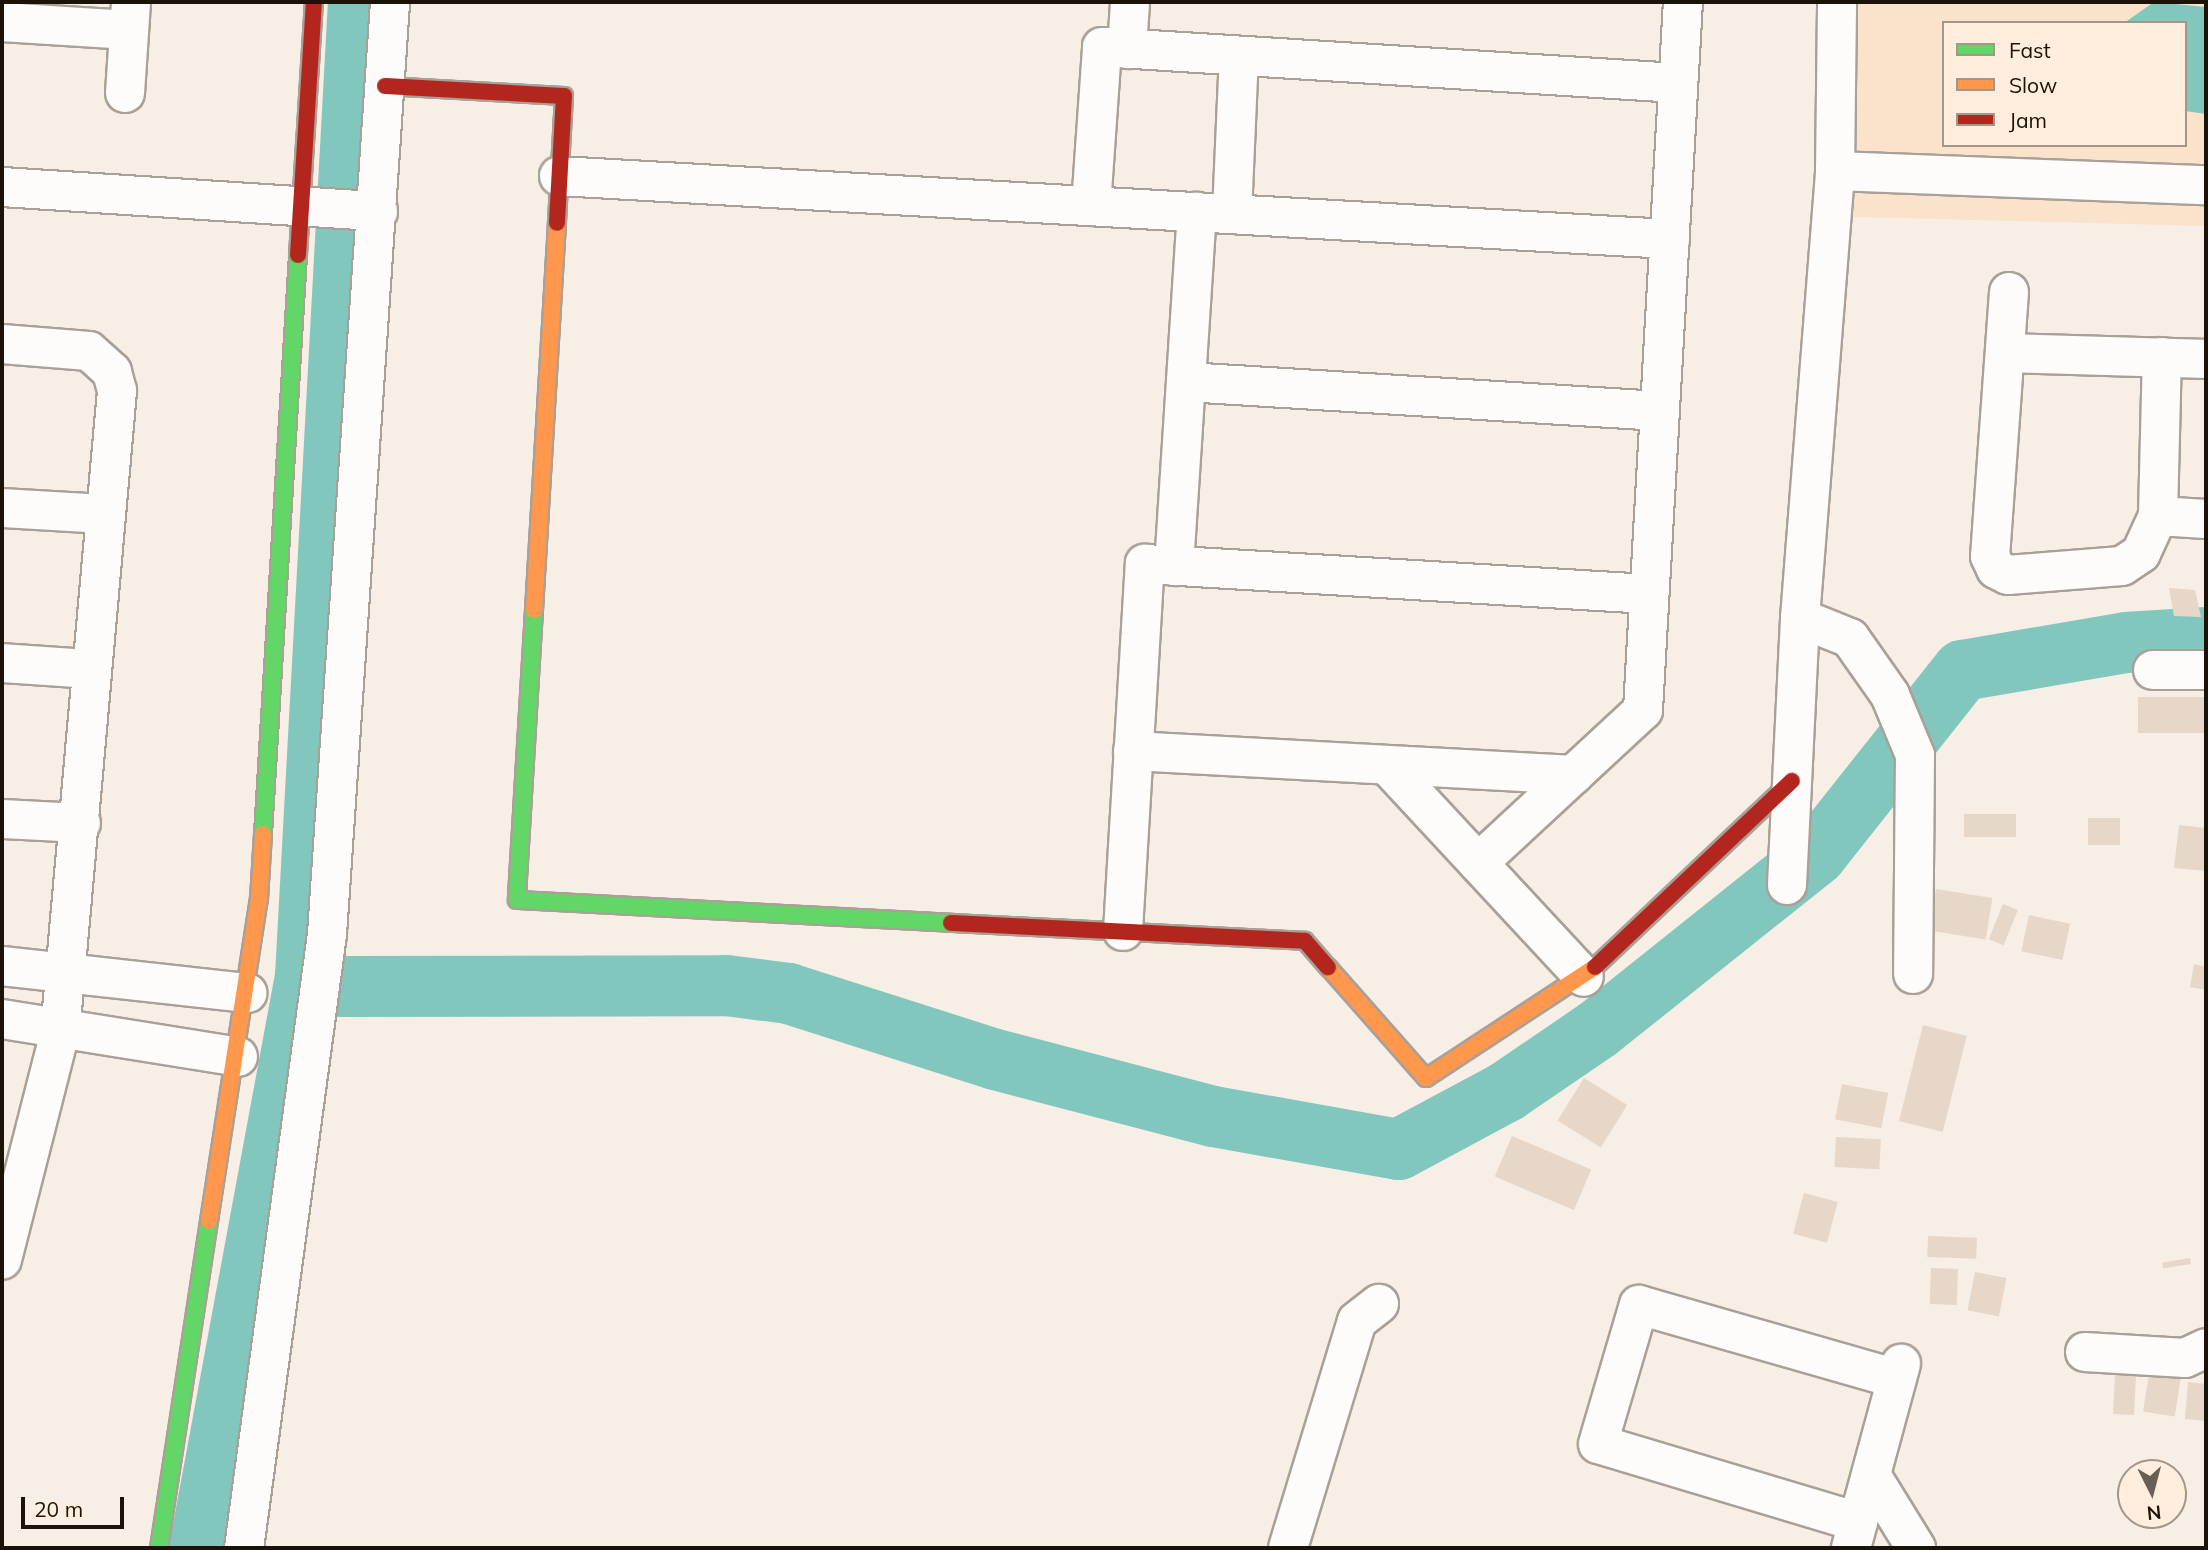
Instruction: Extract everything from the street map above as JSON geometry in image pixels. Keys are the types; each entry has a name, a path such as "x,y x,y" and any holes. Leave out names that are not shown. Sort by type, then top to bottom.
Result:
{"street":[{"path":"159,1548 248,993 260,899 312,208 314,2"},
{"path":"244,1548 327,934 370,210 385,86 390,2"},
{"path":"1127,49 1130,2"},
{"path":"1478,863 1643,710 1683,2"},
{"path":"1788,867 1800,618 1835,171 1837,2"},
{"path":"2,22 130,16 125,93"},
{"path":"1091,206 1101,47 1678,83"},
{"path":"1174,566 1186,382 1239,56"},
{"path":"385,86 564,96 517,900 1305,941 1426,1078 1584,977 1792,781"},
{"path":"1835,171 2206,185"},
{"path":"559,176 1670,239"},
{"path":"2,187 370,210"},
{"path":"2009,292 2007,353 1990,556 1996,569 2008,575 2134,563 2158,516 2162,357"},
{"path":"2,344 89,351 112,372 117,391 102,514 81,823 63,974 60,1032 11,1184 2,1260"},
{"path":"2007,353 2206,359"},
{"path":"1186,382 1660,411"},
{"path":"2,508 102,514"},
{"path":"2158,516 2206,519"},
{"path":"1123,931 1145,564 1649,594"},
{"path":"1800,618 1850,638 1908,737 1913,974"},
{"path":"2,663 91,669"},
{"path":"2153,670 2206,670"},
{"path":"1133,751 1573,775"},
{"path":"1387,765 1584,977"},
{"path":"2,819 81,823"},
{"path":"2,966 248,993"},
{"path":"2,1019 60,1032 238,1057"},
{"path":"1288,1548 1357,1321 1380,1304"},
{"path":"1639,1305 1899,1371 1871,1475 1854,1535 1598,1444 1639,1305"},
{"path":"2085,1352 2185,1359 2206,1348"},
{"path":"1871,1475 1916,1548"}],"shaded area":[{"path":"1828,2 2206,2 2206,226 1818,216"}],"water":[{"path":"2154,2 2206,7 2206,114 2187,111 2187,21 2127,21"}],"building":[{"path":"2169,588 2195,590 2201,617 2174,616"},
{"path":"2138,697 2206,697 2206,733 2138,733"},
{"path":"1964,814 2016,814 2016,837 1964,837"},
{"path":"2088,818 2120,818 2120,845 2088,845"},
{"path":"2179,825 2206,828 2206,871 2174,868"},
{"path":"1936,889 1992,898 1986,939 1929,930"},
{"path":"2003,904 2018,910 2004,945 1989,939"},
{"path":"2029,915 2070,924 2062,960 2021,951"},
{"path":"2194,964 2206,967 2206,990 2190,987"},
{"path":"1923,1025 1967,1036 1943,1132 1899,1121"},
{"path":"1584,1078 1627,1105 1601,1147 1558,1120"},
{"path":"1842,1084 1888,1093 1881,1128 1835,1119"},
{"path":"1512,1136 1591,1170 1574,1210 1495,1177"},
{"path":"1836,1137 1881,1139 1879,1169 1834,1167"},
{"path":"1804,1193 1838,1202 1827,1243 1793,1234"},
{"path":"1928,1236 1977,1238 1976,1259 1927,1257"},
{"path":"2190,1258 2191,1264 2163,1268 2162,1262"},
{"path":"1931,1268 1958,1269 1957,1305 1930,1304"},
{"path":"1975,1272 2006,1278 1999,1316 1968,1310"},
{"path":"2149,1374 2181,1379 2175,1417 2143,1412"},
{"path":"2115,1375 2136,1376 2134,1415 2113,1414"},
{"path":"2188,1382 2206,1384 2206,1421 2185,1419"}],"waterway":[{"path":"199,1548 305,976 358,2"},
{"path":"305,976 342,986 726,985 788,993 995,1059 1213,1116 1398,1149 1506,1091 1597,1029 1816,854 1962,670 2126,642 2206,637"}],"traffic: fast":[{"path":"263,834 298,255"},
{"path":"534,610 517,900 951,923"},
{"path":"159,1548 209,1221"}],"traffic: slow":[{"path":"534,610 557,223"},
{"path":"209,1221 259,899 263,834"},
{"path":"1328,967 1426,1078 1595,967"}],"traffic: jam":[{"path":"298,255 314,2"},
{"path":"385,86 564,96 557,223"},
{"path":"1595,967 1792,781"},
{"path":"951,923 1305,941 1328,967"}]}
